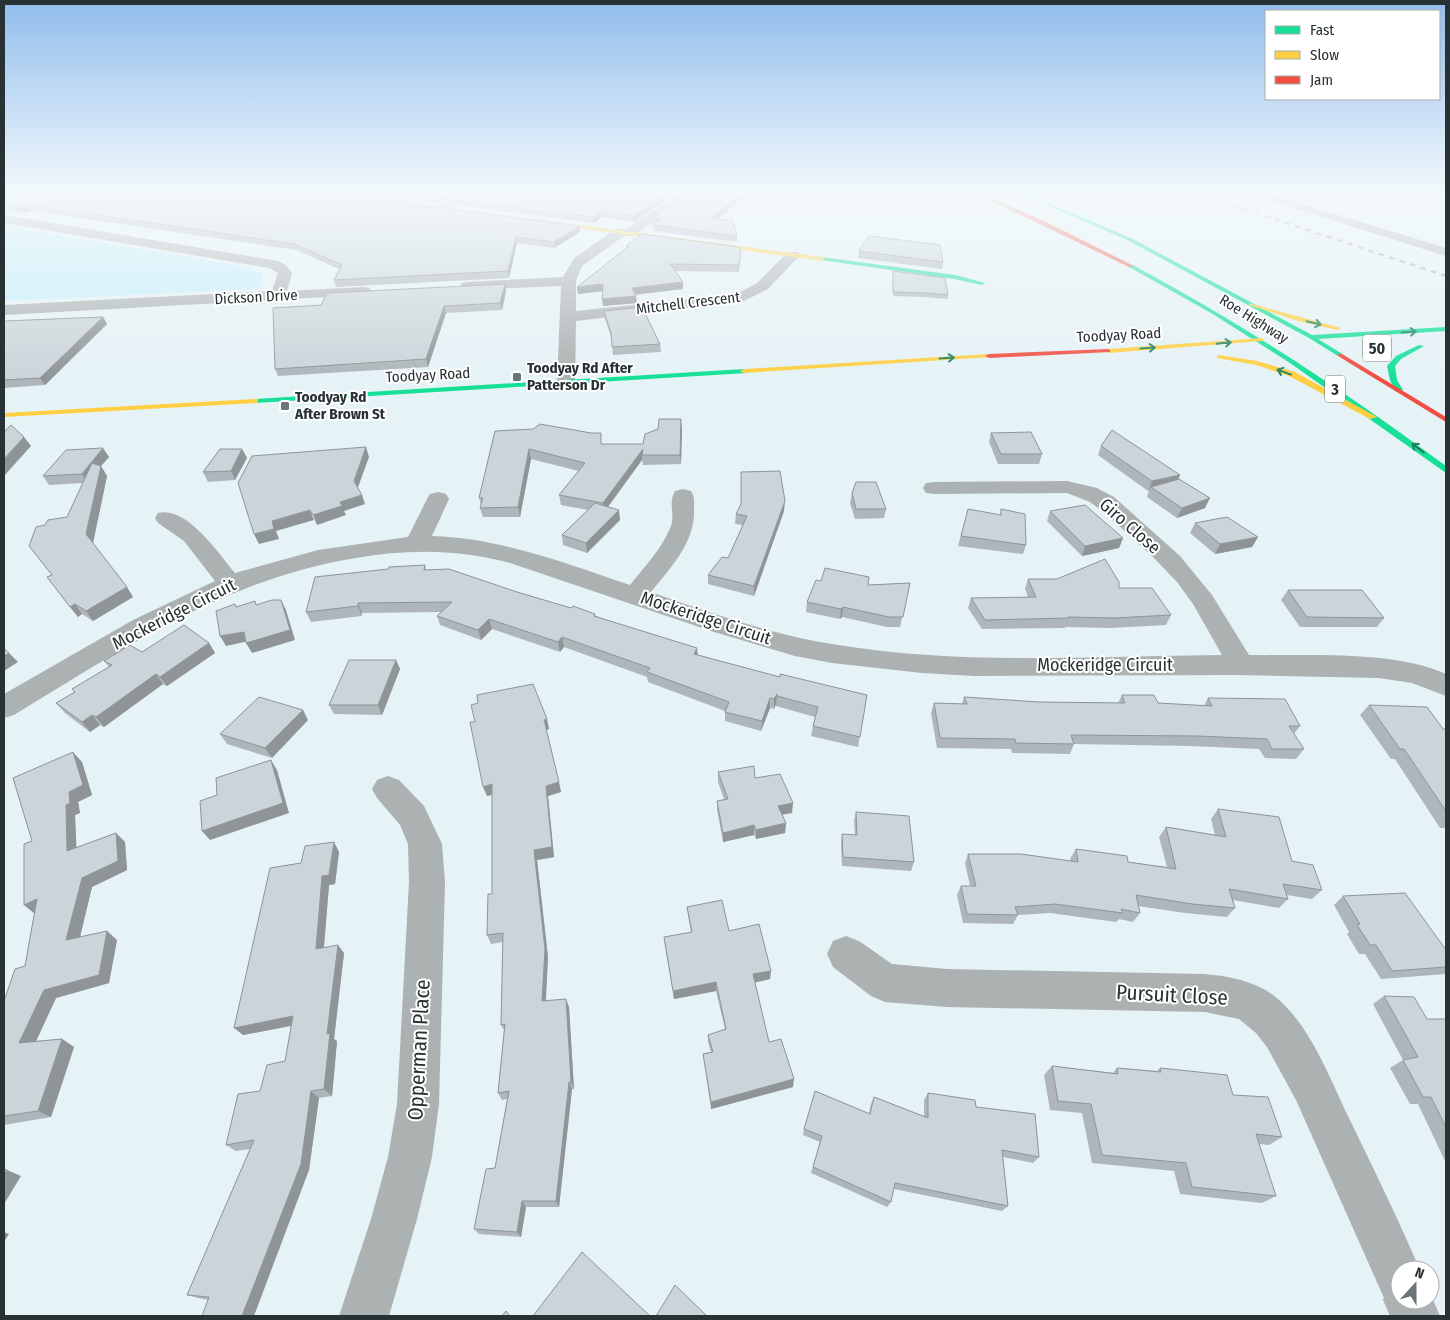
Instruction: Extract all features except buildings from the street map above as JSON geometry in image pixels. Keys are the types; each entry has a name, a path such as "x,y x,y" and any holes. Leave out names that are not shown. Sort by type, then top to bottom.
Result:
{"main road":[{"path":"783,255 982,283"},
{"name":"Roe Highway","path":"1110,255 1262,340 1390,426 1446,470"},
{"name":"Roe Highway","path":"1158,255 1311,337 1446,420"},
{"path":"1250,304 1317,324 1373,334"},
{"path":"1187,346 1211,329 1216,319 1216,313"},
{"name":"Toodyay Road","path":"4,415 566,383 951,358 1187,346 1446,329"},
{"name":"50","path":"1395,347 1426,346 1398,358 1391,365 1390,374 1399,390"},
{"name":"50","path":"1315,351 1354,349"},
{"path":"1298,352 1215,357 1257,364 1292,374 1390,426"},
{"name":"Toodyay Road","path":"794,369 958,368 1127,362"}],"street":[{"path":"218,255 274,264 281,268 285,273 284,281 277,296"},
{"path":"566,383 569,281 573,267 590,255"},
{"name":"Mitchell Crescent","path":"568,317 752,295 766,285 793,256"},
{"path":"452,287 569,281"},
{"name":"Dickson Drive","path":"4,310 374,291"},
{"name":"Giro Close","path":"934,488 1067,487 1088,491 1103,499 1182,573 1199,596 1241,665"},
{"path":"635,595 672,549 683,524 683,496"},
{"path":"417,543 438,498"},
{"path":"166,518 192,536 230,584"},
{"name":"Mockeridge Circuit","path":"4,708 154,621 230,584 314,558 367,548 417,543 468,546 509,554 781,643 863,659 904,663 986,666 1241,665 1385,669 1423,675 1446,686"},
{"name":"Opperman Place","path":"364,1316 394,1219 410,1157 418,1104 427,882 425,844 412,816 388,789"},
{"name":"Pursuit Close","path":"846,954 885,983 947,988 1205,993 1233,996 1260,1010 1280,1032 1300,1064 1392,1260"}],"shaded area":[{"path":"4,255 174,255 236,265 262,273 261,286 249,289 4,301"}],"railway":[{"path":"1382,255 1446,276"}],"traffic: fast":[{"path":"1158,255 1311,337 1340,355"},
{"path":"822,259 955,277 982,283"},
{"path":"1131,266 1213,312 1293,361 1370,414 1446,470"},
{"path":"1311,337 1446,329"},
{"path":"1399,390 1393,380 1391,366 1398,358 1421,346"},
{"path":"255,401 744,371"}],"traffic: slow":[{"path":"789,255 822,259"},
{"path":"1251,304 1300,320 1338,328"},
{"path":"1108,351 1261,340"},
{"path":"744,371 989,356"},
{"path":"1219,357 1257,363 1292,374 1373,417"},
{"path":"4,415 255,401"}],"traffic: jam":[{"path":"1108,255 1131,266"},
{"path":"989,356 1108,351"},
{"path":"1340,355 1446,420"}],"place":[{"name":"Toodyay Rd After Patterson Dr","path":"517,377"},
{"name":"Toodyay Rd After Brown St","path":"285,406"}]}
